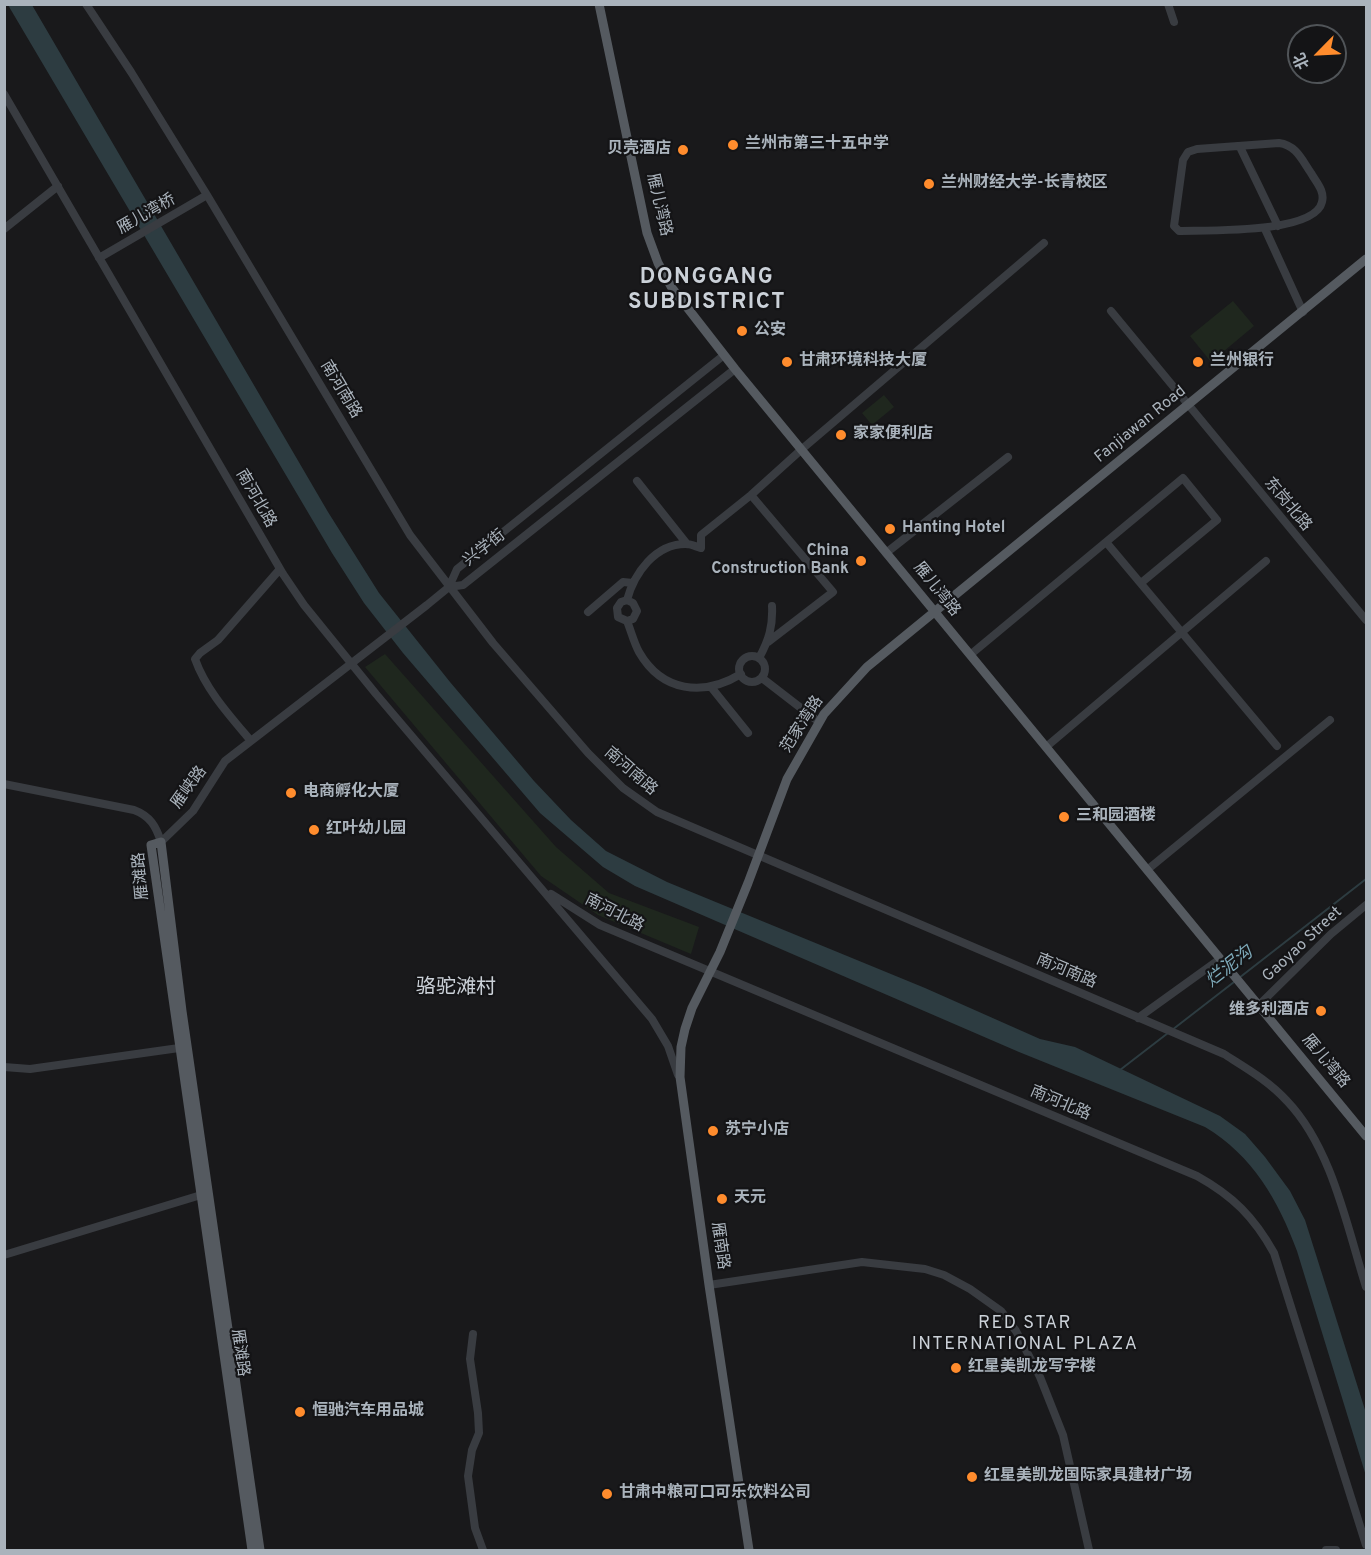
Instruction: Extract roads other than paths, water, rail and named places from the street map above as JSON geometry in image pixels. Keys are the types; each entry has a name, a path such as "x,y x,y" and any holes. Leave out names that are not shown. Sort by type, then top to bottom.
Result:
{"main road":[{"name":"雁儿湾路","path":"599,4 647,233 654,254 672,288 724,356 1366,1136"},
{"name":"Fanjiawan Road","path":"934,612 1366,259"},
{"name":"范家湾路","path":"748,883 787,778 824,714 867,667 934,612"},
{"name":"雁滩路","path":"252,1551 151,845 161,842 182,1011 260,1551"},
{"name":"雁南路","path":"748,883 720,952 692,1008 685,1029 681,1056 681,1085 749,1551"}],"street":[{"name":"南河南路","path":"86,4 207,195 410,535 493,643 580,744 623,788 657,812 1224,1054 1264,1079 1288,1101 1305,1124 1329,1169 1366,1287"},
{"path":"1168,4 1174,22"},
{"name":"南河北路","path":"4,94 280,568 304,605 504,847 652,1019 668,1046 681,1085"},
{"path":"1279,143 1291,146 1321,189 1322,205 1315,213 1278,226 1179,231 1174,226 1185,155 1192,150 1240,147 1279,143"},
{"path":"1240,147 1278,226"},
{"path":"4,229 58,186"},
{"name":"雁儿湾桥","path":"99,258 207,195"},
{"path":"1265,228 1303,312"},
{"path":"627,600 640,570 653,557 669,548 687,544 701,548 701,535 752,495 802,449 1044,243"},
{"name":"东岗北路","path":"1110,311 1366,619"},
{"name":"兴学街","path":"449,587 457,569 724,356"},
{"name":"兴学街","path":"449,587 463,585 735,369"},
{"path":"886,553 1008,457"},
{"path":"970,655 1183,478 1217,520 1141,583"},
{"path":"637,481 687,544"},
{"path":"752,495 833,592 768,642"},
{"path":"1106,542 1276,746"},
{"path":"1046,747 1266,561"},
{"path":"250,741 214,695 195,659 218,640 280,568"},
{"path":"588,612 623,582 633,583"},
{"name":"雁峡路","path":"161,842 193,811 225,761 449,587"},
{"path":"627,600 635,605 637,611 633,619 627,621 621,619 616,611 621,602 627,600"},
{"path":"759,658 768,642 773,624 772,606"},
{"path":"627,621 639,652 660,678 681,686 711,687 741,674"},
{"path":"759,658 749,657 743,661 740,667 741,674 745,680 752,682 762,678"},
{"path":"759,658 765,667 762,678"},
{"path":"762,678 819,722"},
{"path":"711,687 748,733"},
{"path":"1148,870 1330,720"},
{"path":"4,784 145,814 156,826 161,842"},
{"name":"南河北路","path":"535,881 554,897 600,926 1197,1176 1234,1200 1262,1232 1274,1253 1366,1545"},
{"name":"Gaoyao Street","path":"1259,1005 1331,934 1366,905"},
{"path":"1141,1019 1222,961"},
{"path":"4,1067 30,1069 179,1048"},
{"path":"4,1255 201,1195"},
{"path":"709,1285 862,1262 925,1269 944,1275 970,1289 1000,1311 1016,1331 1040,1377 1064,1435 1089,1551"},
{"path":"473,1334 470,1359 479,1433 472,1450 468,1476 475,1528 483,1551"},
{"path":"1326,1551 1336,1551"}],"waterway":[{"name":"烂泥沟","path":"1239,978 1366,879"},
{"name":"烂泥沟","path":"1172,1030 1234,982"},
{"name":"烂泥沟","path":"1120,1070 1168,1033"}],"place":[{"name":"兰州市第三十五中学","path":"733,145"},
{"name":"贝壳酒店","path":"683,150"},
{"name":"兰州财经大学-长青校区","path":"929,184"},
{"name":"公安","path":"742,331"},
{"name":"甘肃环境科技大厦","path":"787,362"},
{"name":"兰州银行","path":"1198,362"},
{"name":"家家便利店","path":"841,435"},
{"name":"Hanting Hotel","path":"890,529"},
{"name":"China Construction Bank","path":"861,561"},
{"name":"电商孵化大厦","path":"291,793"},
{"name":"三和园酒楼","path":"1064,817"},
{"name":"红叶幼儿园","path":"314,830"},
{"name":"维多利酒店","path":"1321,1011"},
{"name":"苏宁小店","path":"713,1131"},
{"name":"天元","path":"722,1199"},
{"name":"红星美凯龙写字楼","path":"956,1368"},
{"name":"恒驰汽车用品城","path":"300,1412"},
{"name":"红星美凯龙国际家具建材广场","path":"972,1477"},
{"name":"甘肃中粮可口可乐饮料公司","path":"607,1494"}],"district":[{"name":"DONGGANG SUBDISTRICT","path":"707,292"},
{"name":"骆驼滩村","path":"456,989"},
{"name":"RED STAR INTERNATIONAL PLAZA","path":"1025,1334"}]}
